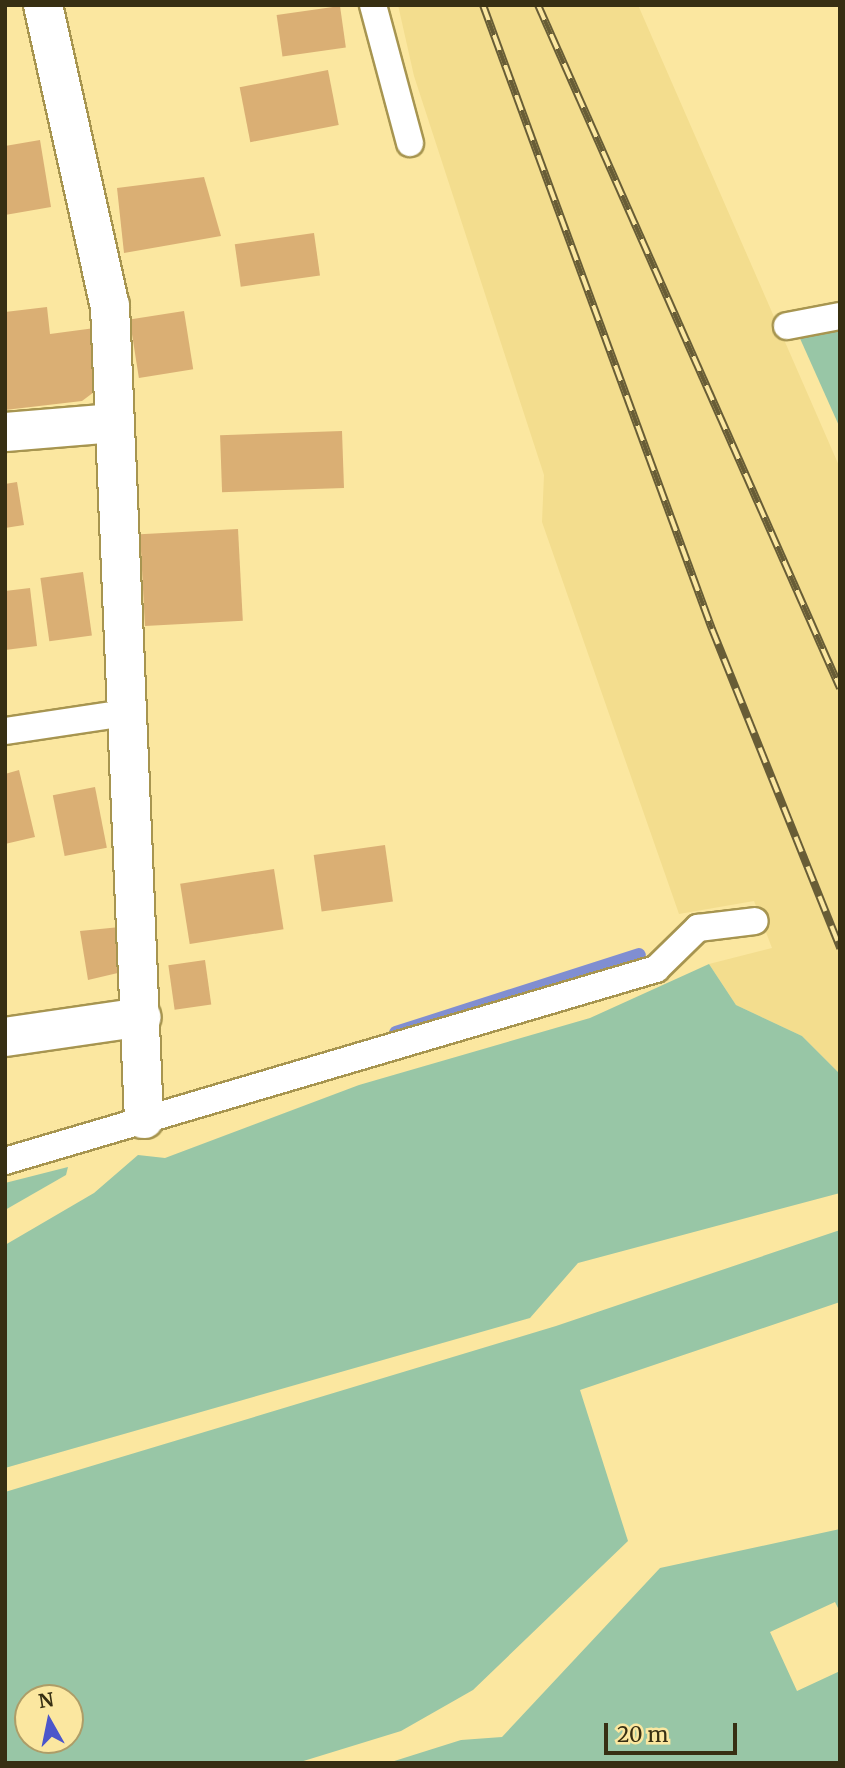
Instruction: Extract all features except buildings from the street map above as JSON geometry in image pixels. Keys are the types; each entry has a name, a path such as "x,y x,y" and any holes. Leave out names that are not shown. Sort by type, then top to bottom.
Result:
{"street":[{"path":"43,5 110,306 125,713 142,1017 144,1119"},
{"path":"5,432 114,423"},
{"path":"5,1037 142,1017"}],"lane":[{"path":"373,5 410,143"},
{"path":"787,326 840,316"},
{"path":"5,731 125,713"},
{"path":"5,1161 656,969 698,928 755,921"}],"shaded area":[{"path":"398,5 638,5 840,468 840,1074 802,1036 736,1005 709,964 772,948 754,901 679,914 542,522 544,475 414,76"}],"green space":[{"path":"840,326 840,428 798,334"},
{"path":"709,964 736,1005 802,1036 840,1074 840,1193 578,1263 530,1318 5,1468 5,1245 94,1193 138,1155 165,1158 359,1085 590,1018"},
{"path":"68,1167 66,1175 5,1210 5,1183"},
{"path":"840,1230 840,1302 580,1390 628,1541 473,1690 401,1731 297,1763 5,1761 5,1492 556,1326"},
{"path":"840,1529 840,1612 835,1602 770,1632 797,1691 840,1671 840,1763 388,1763 461,1740 502,1737 660,1568"}],"waterway":[{"path":"396,1033 639,955"}],"railway":[{"path":"483,5 712,629 840,948"},
{"path":"538,5 840,688"}]}
